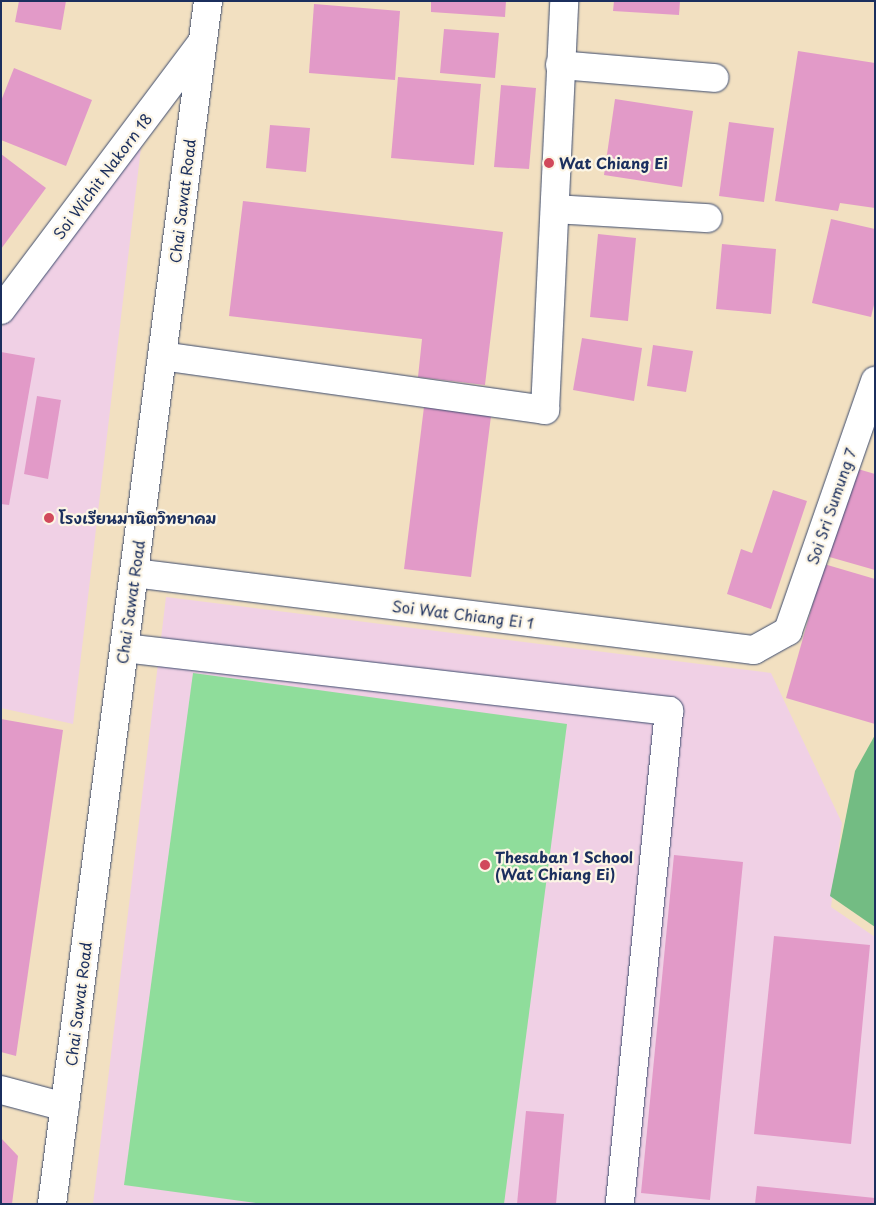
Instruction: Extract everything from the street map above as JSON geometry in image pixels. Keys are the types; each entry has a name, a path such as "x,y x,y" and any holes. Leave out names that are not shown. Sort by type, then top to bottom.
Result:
{"street":[{"name":"Chai Sawat Road","path":"52,1204 208,1"},
{"path":"162,356 545,410 564,1"},
{"name":"Soi Wichit Nakorn 18","path":"1,310 203,41"},
{"path":"560,65 714,78"},
{"path":"554,209 708,218"},
{"name":"Soi Sri Sumung 7","path":"788,631 875,381"},
{"name":"Soi Wat Chiang Ei 1","path":"134,573 754,650 788,631"},
{"path":"124,648 669,711 620,1204"},
{"path":"1,1090 65,1106"}],"shaded area":[{"name":"โรงเรียนมานิตวิทยาคม","path":"142,139 73,724 1,708 1,328"},
{"name":"Thesaban 1 School (Wat Chiang Ei)","path":"166,597 771,673 842,823 831,907 875,937 875,1204 93,1204"}],"green space":[{"path":"193,673 567,724 504,1204 264,1204 124,1185"},
{"path":"875,735 875,927 830,896 855,771"}],"building":[{"path":"19,1 66,1 61,30 15,22"},
{"path":"431,1 506,1 505,17 431,12"},
{"path":"614,1 680,1 679,15 613,11"},
{"path":"314,4 400,11 395,80 309,73"},
{"path":"444,29 499,33 495,78 440,73"},
{"path":"798,51 875,63 875,208 840,203 838,211 775,201"},
{"path":"14,68 92,100 66,166 1,140 1,101"},
{"path":"398,77 481,84 474,165 391,158"},
{"path":"501,85 536,88 529,169 494,167"},
{"path":"615,99 693,111 682,187 604,175"},
{"path":"729,122 774,128 764,202 719,196"},
{"path":"270,125 310,128 306,172 266,168"},
{"path":"1,154 46,188 1,249"},
{"path":"243,201 503,232 485,385 418,377 422,339 229,316"},
{"path":"831,219 875,229 875,301 871,317 812,303"},
{"path":"598,234 636,238 628,321 590,317"},
{"path":"722,244 776,249 771,314 716,309"},
{"path":"582,338 642,348 634,401 573,390"},
{"path":"653,345 693,351 686,392 647,386"},
{"path":"1,352 35,358 9,505 1,504"},
{"path":"37,396 61,400 48,479 24,474"},
{"path":"424,407 491,416 471,577 404,569"},
{"path":"851,467 875,474 875,570 826,556"},
{"path":"773,490 807,501 771,609 727,594 741,549 752,553"},
{"path":"824,564 875,579 875,724 786,698"},
{"path":"1,719 63,730 16,1056 1,1052"},
{"path":"674,855 743,862 710,1200 641,1193"},
{"path":"774,936 870,945 851,1144 754,1134"},
{"path":"526,1111 564,1114 556,1204 517,1204"},
{"path":"1,1138 18,1156 12,1204 1,1204"},
{"path":"757,1186 875,1198 875,1204 755,1204"}],"place":[{"name":"Wat Chiang Ei","path":"549,163"},
{"name":"โรงเรียนมานิตวิทยาคม","path":"49,518"},
{"name":"Thesaban 1 School (Wat Chiang Ei)","path":"485,865"}]}
